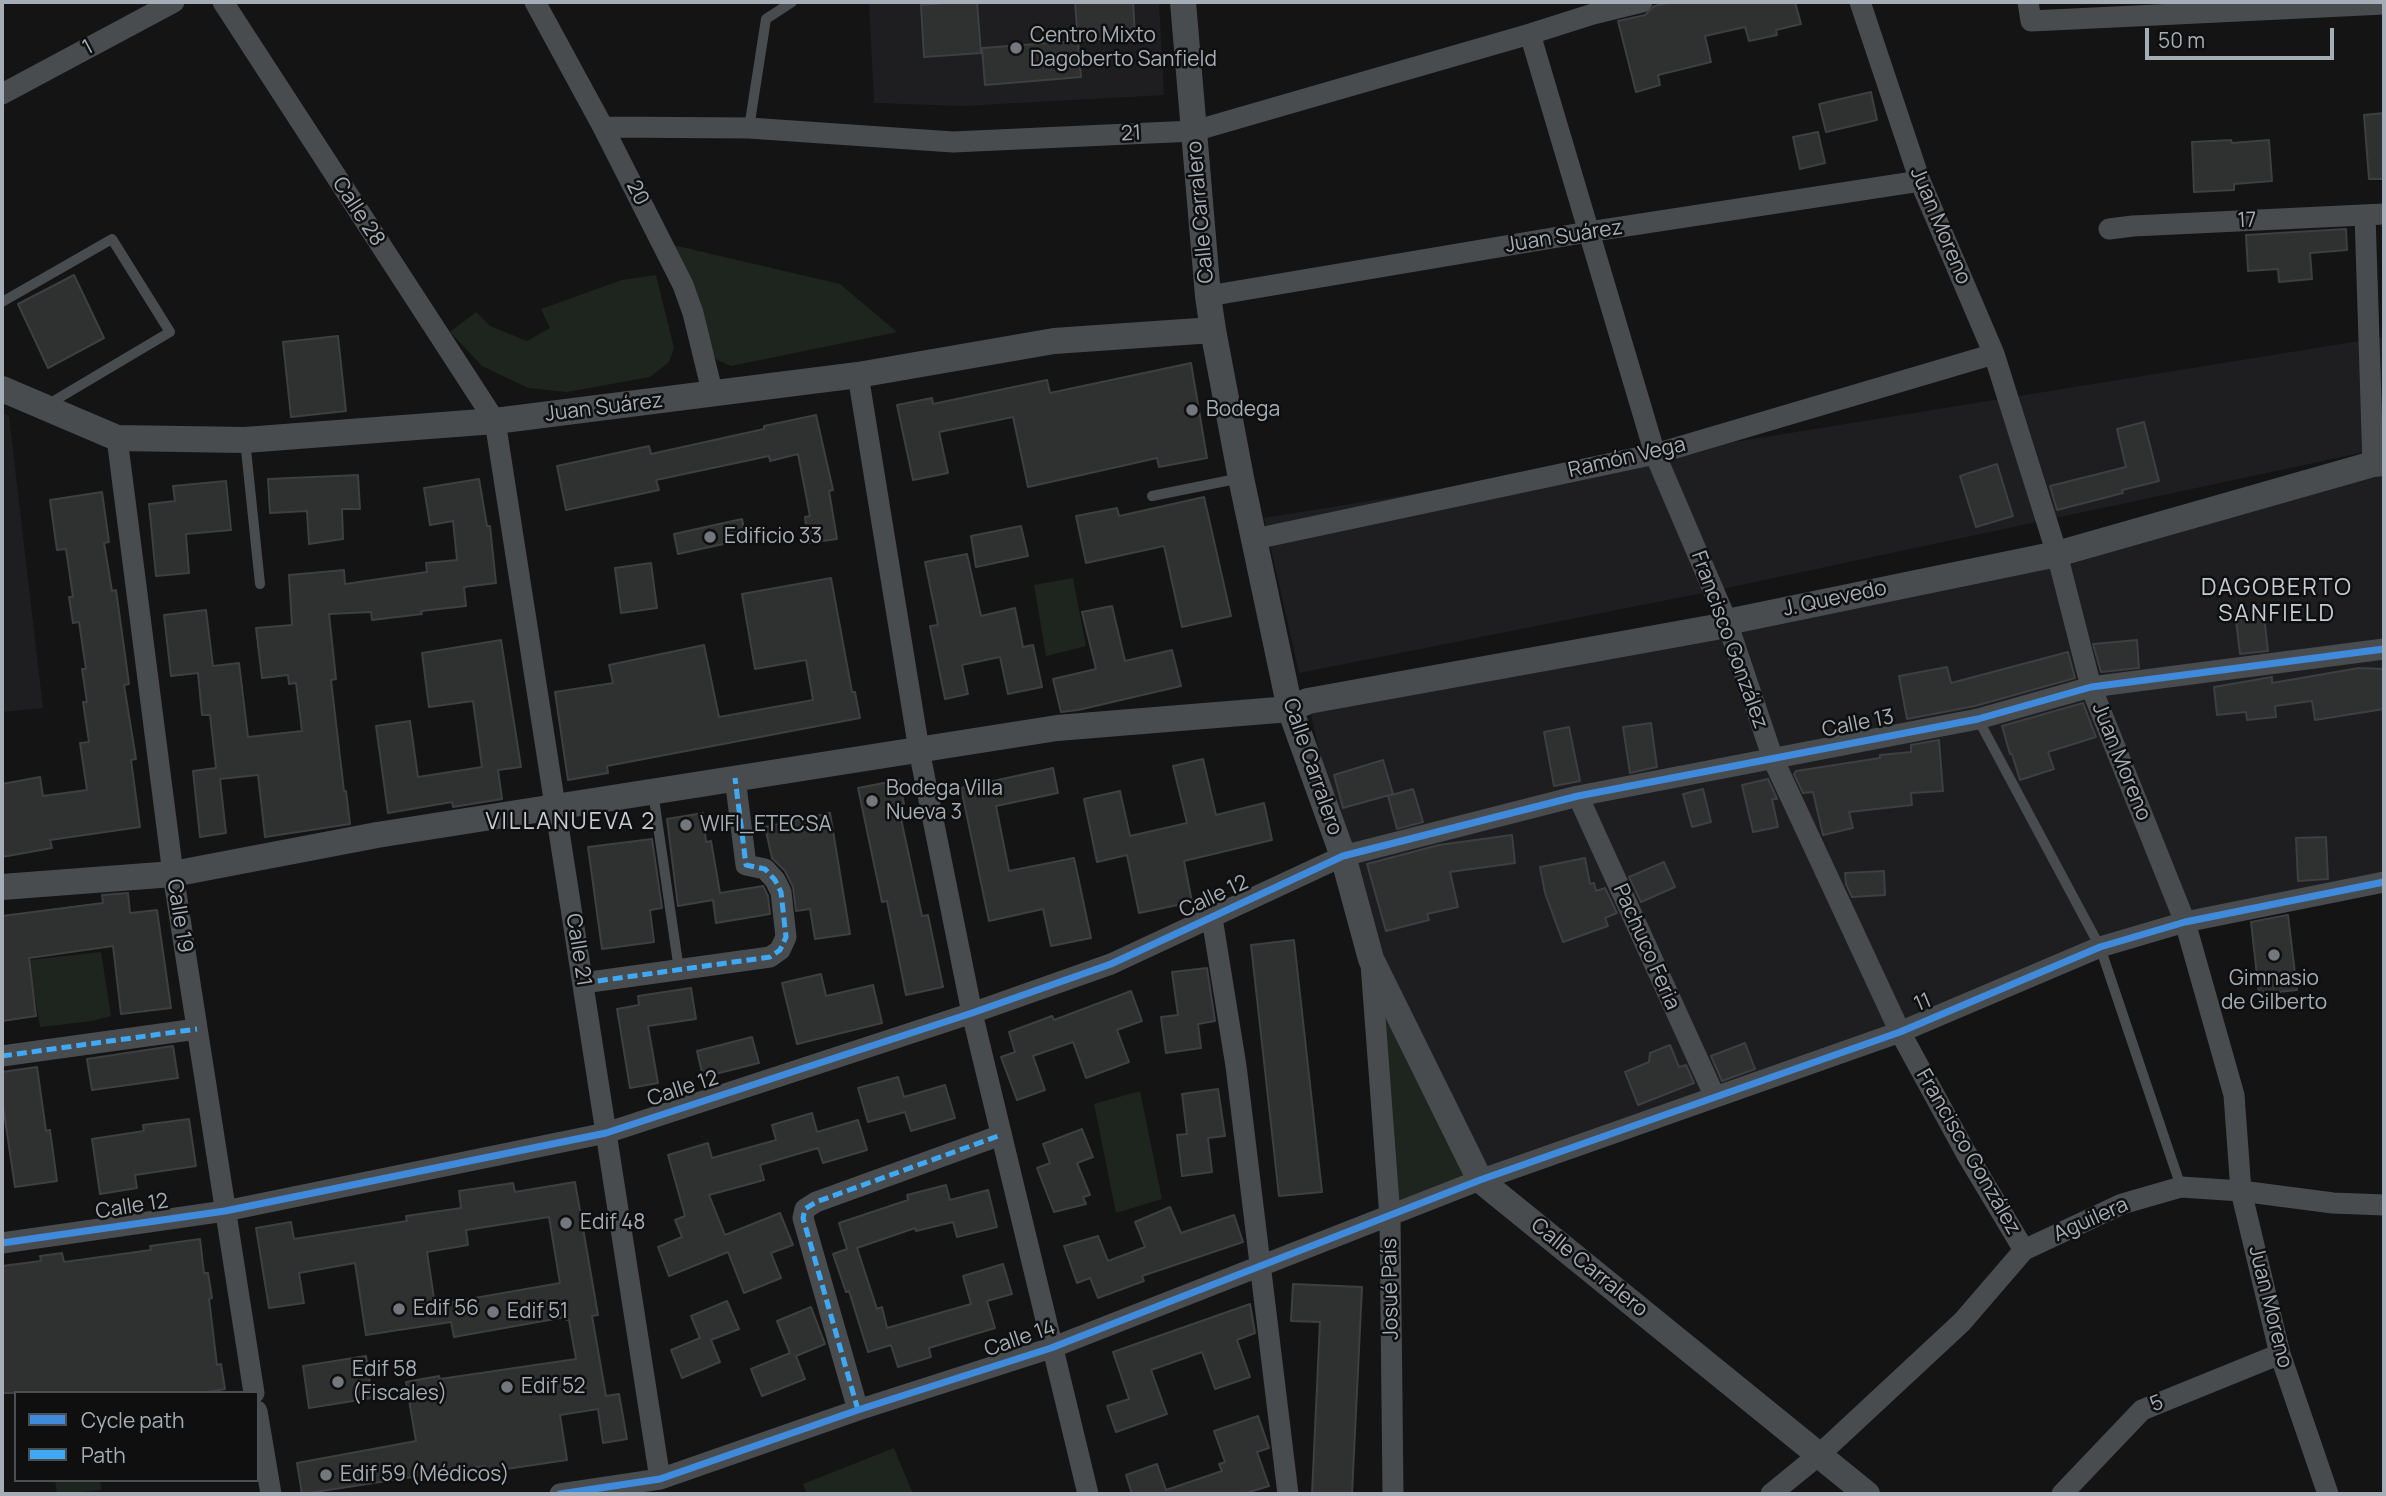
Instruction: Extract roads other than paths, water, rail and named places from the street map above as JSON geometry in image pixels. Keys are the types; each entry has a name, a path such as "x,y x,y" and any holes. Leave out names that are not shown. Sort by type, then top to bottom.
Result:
{"street":[{"name":"1","path":"2,94 174,2"},
{"name":"Calle 28","path":"223,2 495,421"},
{"name":"20","path":"535,2 603,127 683,285 693,313 713,395"},
{"name":"Calle Carralero","path":"1183,2 1208,296 1241,478 1290,709 1343,856 1371,959 1480,1180 1867,1494"},
{"name":"21","path":"603,127 748,128 953,142 1195,131 1642,2"},
{"name":"Juan Moreno","path":"1860,2 1920,181 1994,354 2057,554 2091,687 2185,922 2234,1095 2241,1191 2280,1354 2328,1494"},
{"path":"2028,2 2031,21 2384,4"},
{"name":"Francisco González","path":"1530,34 1655,454 1727,622 1773,759 1900,1032 1966,1153 2024,1250"},
{"name":"Juan Suárez","path":"1208,296 1588,232 1920,181"},
{"path":"2374,214 2379,463"},
{"name":"17","path":"2109,229 2374,214"},
{"name":"Juan Suárez","path":"2,389 117,438 245,440 495,421 858,375 1054,341 1213,330"},
{"name":"Ramón Vega","path":"1255,539 1655,454 1994,354"},
{"path":"858,375 919,750 972,1013 1088,1494"},
{"name":"Calle 21","path":"495,421 660,1479"},
{"name":"Calle 19","path":"117,438 173,874 254,1391"},
{"name":"J. Quevedo","path":"2,887 173,874 377,835 1057,727 1290,709 1308,701 1703,629 2057,554 2379,463"},
{"name":"Calle 13","path":"1343,856 1578,796 1978,719 2091,687 2384,649"},
{"path":"583,982 770,957 780,950 786,937 782,892 765,869 746,864 735,778"},
{"name":"Pachuco Feria","path":"1578,796 1715,1097"},
{"name":"Calle 12","path":"2,1243 225,1211 607,1133 972,1013 1111,964 1343,856"},
{"name":"11","path":"1480,1180 1900,1032 2100,947 2185,922 2384,882"},
{"path":"1212,918 1236,1066 1288,1494"},
{"name":"Josué País","path":"1371,959 1390,1217 1393,1494"},
{"path":"2,1056 197,1029"},
{"path":"858,1410 803,1218 805,1209 816,1202 1001,1135"},
{"name":"Calle 14","path":"560,1494 660,1479 858,1410 1051,1348 1480,1180"},
{"name":"Aguilera","path":"1771,1494 1820,1454 1962,1321 2024,1250 2122,1204 2181,1187 2241,1191 2333,1203 2384,1205"},
{"name":"5","path":"2062,1494 2141,1410 2280,1354"},
{"path":"259,1423 271,1494"}],"lane":[{"path":"748,128 766,19 792,2"},
{"path":"2,302 112,239 170,332 45,407"},
{"path":"245,440 260,584"},
{"path":"1152,496 1241,478"},
{"path":"1978,719 2100,947 2181,1187"},
{"path":"653,792 679,970"}],"place":[{"name":"Centro Mixto Dagoberto Sanfield","path":"1016,48"},
{"name":"Bodega","path":"1192,410"},
{"name":"Edificio 33","path":"710,537"},
{"name":"Bodega Villa Nueva 3","path":"872,801"},
{"name":"WIFI_ETECSA","path":"686,825"},
{"name":"Gimnasio de Gilberto","path":"2274,955"},
{"name":"Edif 48","path":"566,1223"},
{"name":"Edif 56","path":"399,1309"},
{"name":"Edif 51","path":"493,1312"},
{"name":"Edif 58 (Fiscales)","path":"338,1382"},
{"name":"Edif 52","path":"507,1387"},
{"name":"Edif 59 (Médicos)","path":"326,1475"}],"district":[{"name":"DAGOBERTO SANFIELD","path":"2277,602"},
{"name":"VILLANUEVA 2","path":"571,823"}]}
